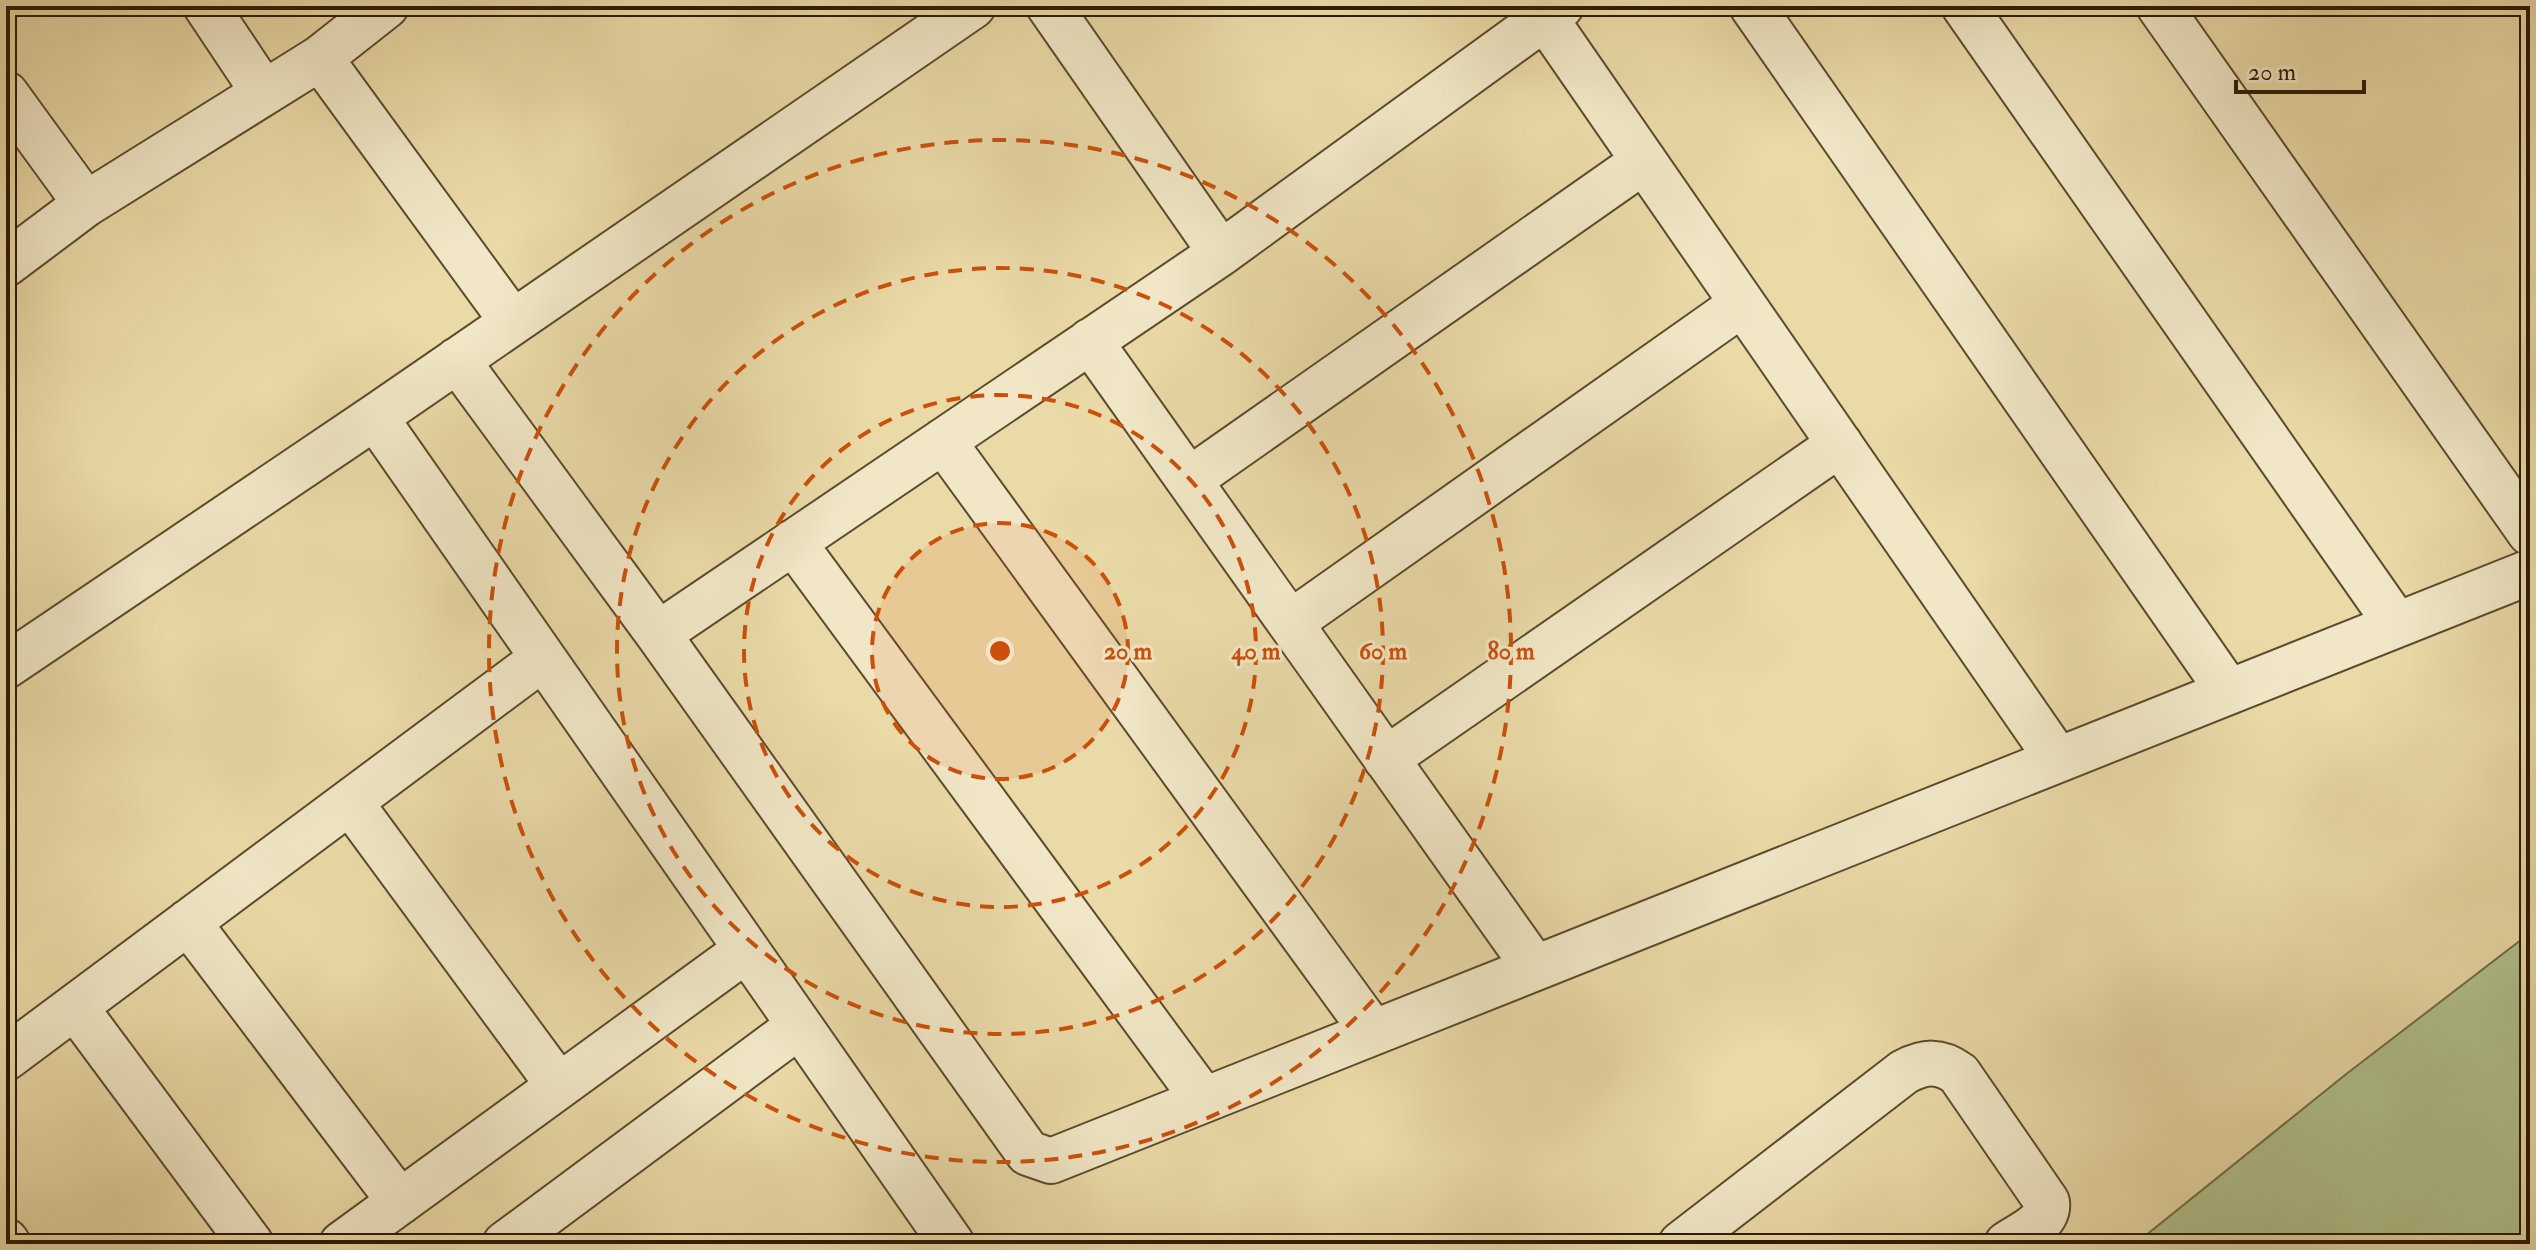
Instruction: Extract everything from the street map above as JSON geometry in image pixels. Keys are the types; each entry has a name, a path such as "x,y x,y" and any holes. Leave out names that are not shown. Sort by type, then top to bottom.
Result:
{"street":[{"path":"206,6 264,93"},
{"path":"6,264 86,204 320,58 386,6"},
{"path":"6,666 973,6"},
{"path":"1049,6 1221,253"},
{"path":"1752,6 2229,692"},
{"path":"1964,6 2397,625"},
{"path":"2159,6 2530,533"},
{"path":"658,634 1221,253 1553,12 1644,161 2058,760"},
{"path":"320,58 512,321"},
{"path":"6,94 86,204"},
{"path":"1189,480 1644,161"},
{"path":"1290,623 1742,304"},
{"path":"1090,341 1535,968"},
{"path":"457,360 658,634 1028,1153 1051,1161 2530,572"},
{"path":"375,417 952,1244"},
{"path":"943,441 1373,1032"},
{"path":"1386,759 1840,444"},
{"path":"793,542 1204,1100"},
{"path":"6,1058 543,658"},
{"path":"350,802 559,1086"},
{"path":"188,922 400,1202"},
{"path":"342,1244 746,950"},
{"path":"75,1007 251,1244"},
{"path":"505,1244 799,1026"},
{"path":"1680,1242 1904,1072 1919,1064 1932,1062 1945,1064 1959,1074 2047,1202 2048,1210 2044,1218 2007,1244"}],"green space":[{"path":"2530,933 2530,1244 2135,1244 2345,1075"}]}
